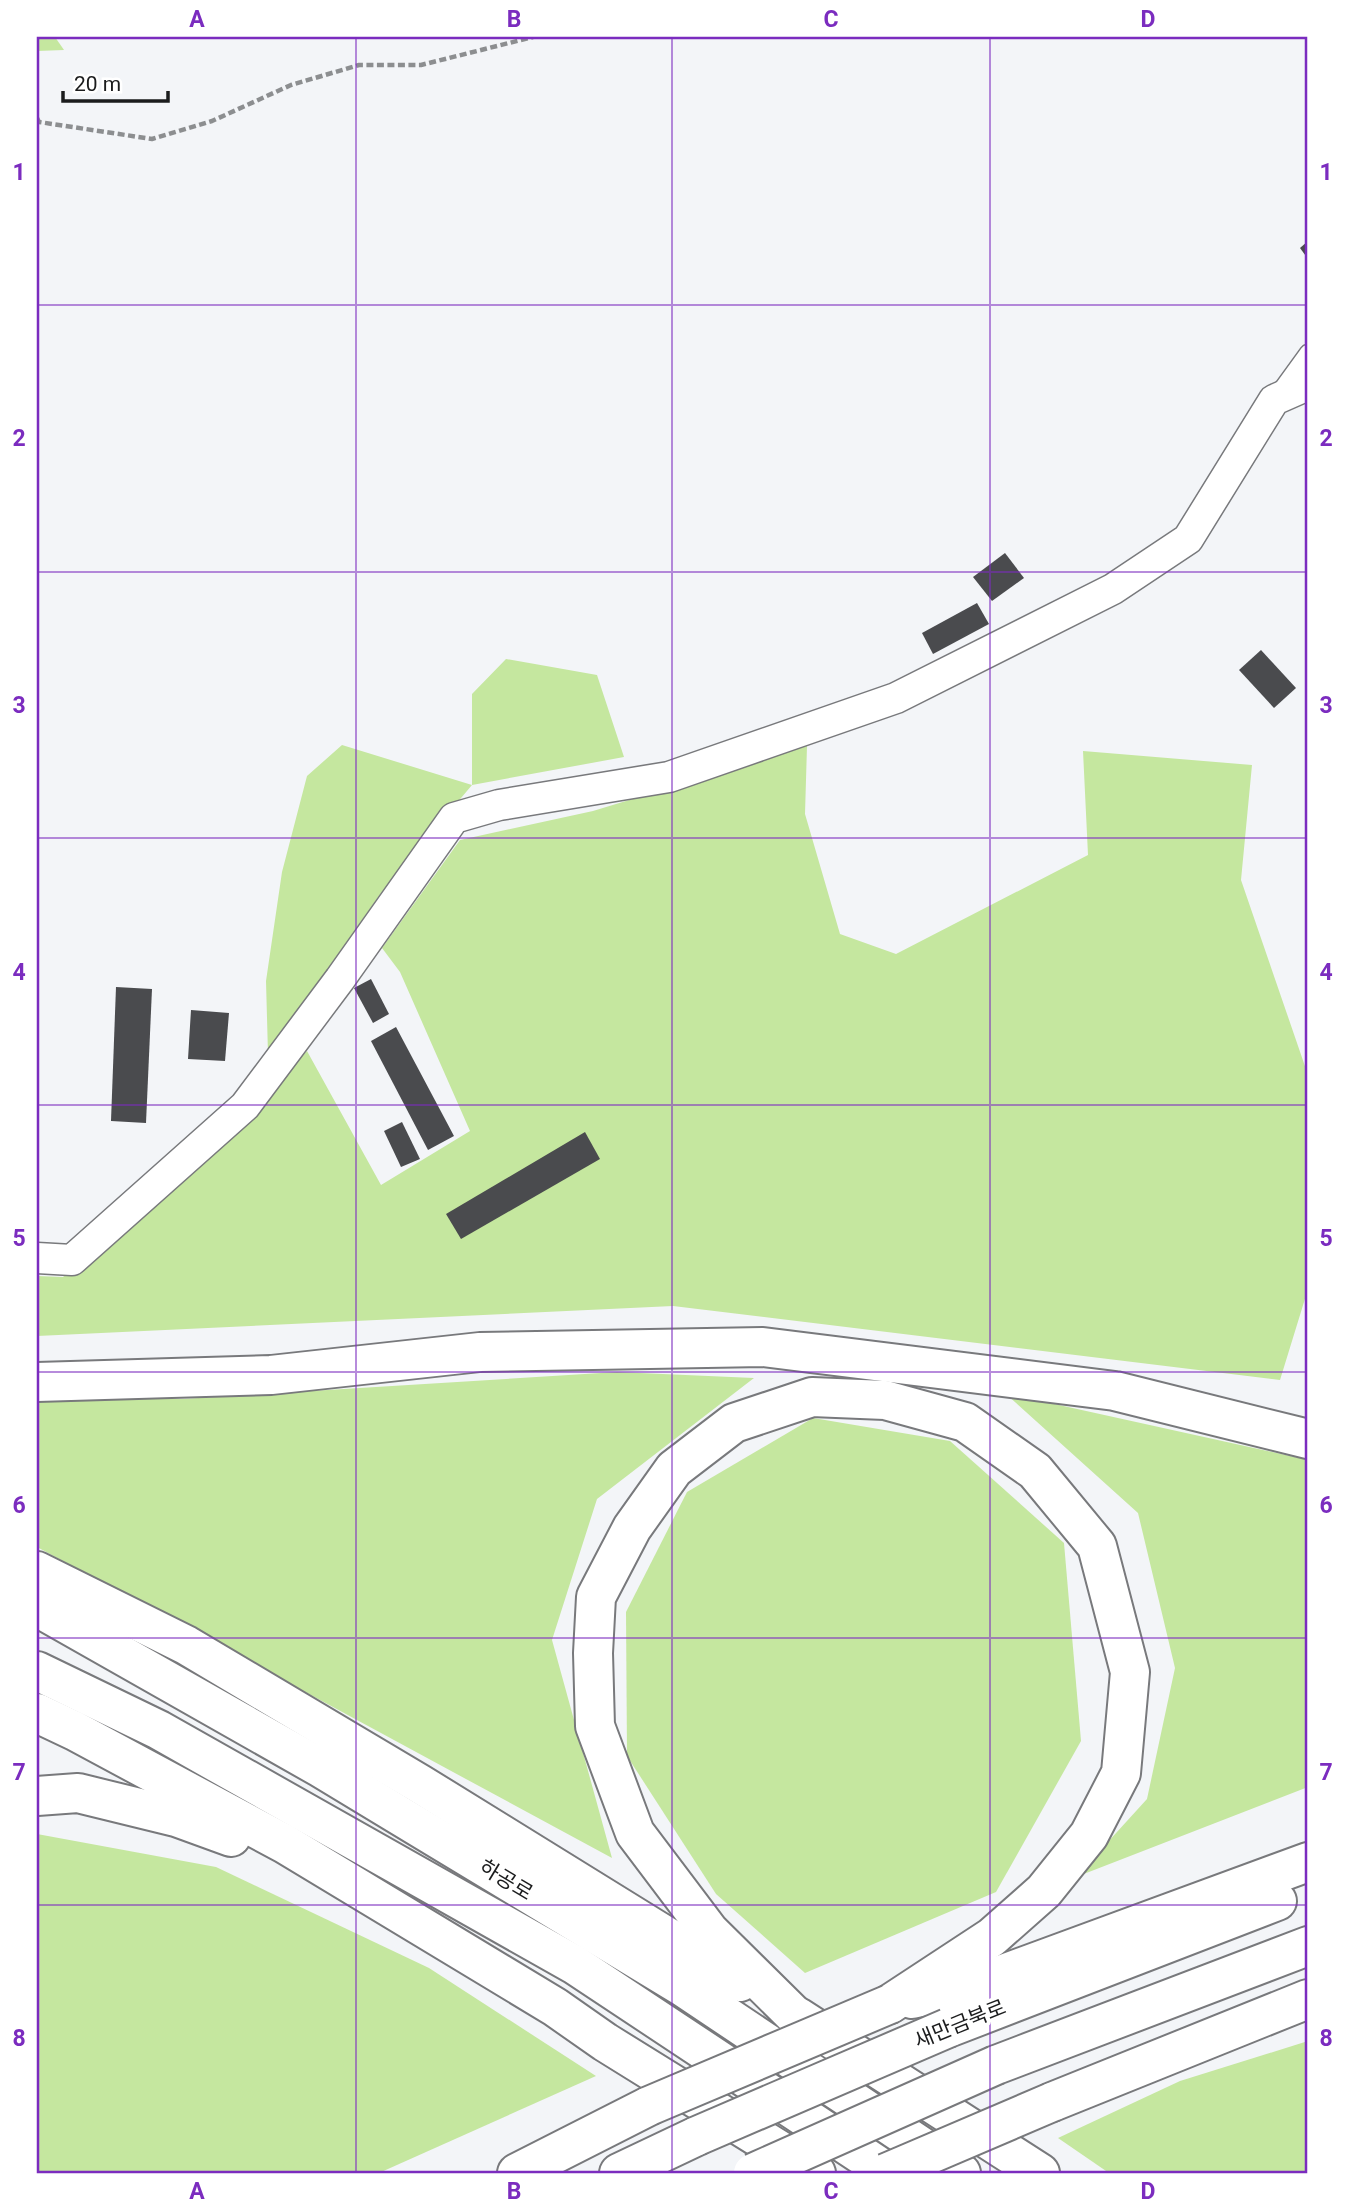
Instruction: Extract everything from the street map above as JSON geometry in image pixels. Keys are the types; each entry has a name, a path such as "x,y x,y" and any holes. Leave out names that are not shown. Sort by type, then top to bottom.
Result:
{"main road":[{"path":"37,1382 271,1375 480,1352 764,1347 1115,1391 1308,1439"},
{"path":"517,2173 649,2106 890,2004 992,1937 1044,1891 1089,1835 1121,1773 1130,1672 1097,1546 1035,1471 965,1422 885,1400 812,1397 734,1423 674,1469 632,1528 596,1597 593,1653 595,1726 635,1833 709,1931 793,2014"},
{"path":"37,1570 198,1652 420,1784 793,2014 1040,2173"},
{"name":"하공로","path":"37,1607 321,1768 682,1987 961,2173"},
{"name":"하공로","path":"37,1671 159,1730 575,1965 887,2173"},
{"path":"37,1713 285,1844 555,2007 605,2042 816,2173"},
{"path":"37,1796 78,1793 176,1817 339,1876"},
{"path":"890,2004 968,1987 1308,1862"},
{"name":"새만금북로","path":"618,2173 948,2028 1308,1889"},
{"path":"753,2173 996,2065 1308,1946"},
{"path":"887,2173 1052,2102 1308,1999"},
{"path":"1052,2102 1308,2022"}],"street":[{"path":"37,1258 72,1260 245,1106 340,979 454,818 499,804 669,777 896,698 1113,589 1188,539 1274,400 1308,386"}],"lane":[{"path":"1274,400 1308,353"}],"path":[{"path":"37,118 39,122 152,139 212,121 291,85 359,65 421,65 533,37"}],"green space":[{"path":"37,37 55,37 64,50 37,51"},
{"path":"506,659 597,675 624,757 472,785 472,694"},
{"path":"342,745 472,785 381,893 268,1054 266,981 282,872 307,776"},
{"path":"807,746 805,814 840,934 896,954 1088,855 1083,751 1252,765 1241,880 1308,1075 1308,1289 1280,1380 673,1306 37,1336 37,1276 63,1277 213,1150 307,1051 381,1185 470,1131 400,972 382,948 460,840 593,811"},
{"path":"617,1372 754,1378 597,1499 552,1640 612,1858 37,1547 37,1396 182,1399"},
{"path":"1005,1393 1308,1460 1308,1787 1076,1877 1147,1799 1175,1668 1138,1513"},
{"path":"813,1418 950,1441 1064,1543 1081,1741 996,1892 805,1973 716,1894 627,1756 626,1612 687,1492"},
{"path":"37,1834 216,1867 429,1968 596,2076 379,2173 37,2173"},
{"path":"1308,2041 1308,2173 1109,2173 1058,2138 1180,2081"}],"building":[{"path":"1308,241 1308,259 1300,248"},
{"path":"1005,553 1024,578 992,601 973,577"},
{"path":"977,603 989,624 933,654 922,633"},
{"path":"1261,650 1296,688 1274,708 1239,670"},
{"path":"371,979 389,1014 373,1023 354,988"},
{"path":"116,987 152,989 146,1123 111,1121"},
{"path":"191,1010 229,1013 225,1061 188,1059"},
{"path":"396,1027 454,1136 428,1150 371,1041"},
{"path":"402,1122 420,1159 401,1167 384,1131"},
{"path":"585,1132 600,1159 461,1239 446,1214"}]}
